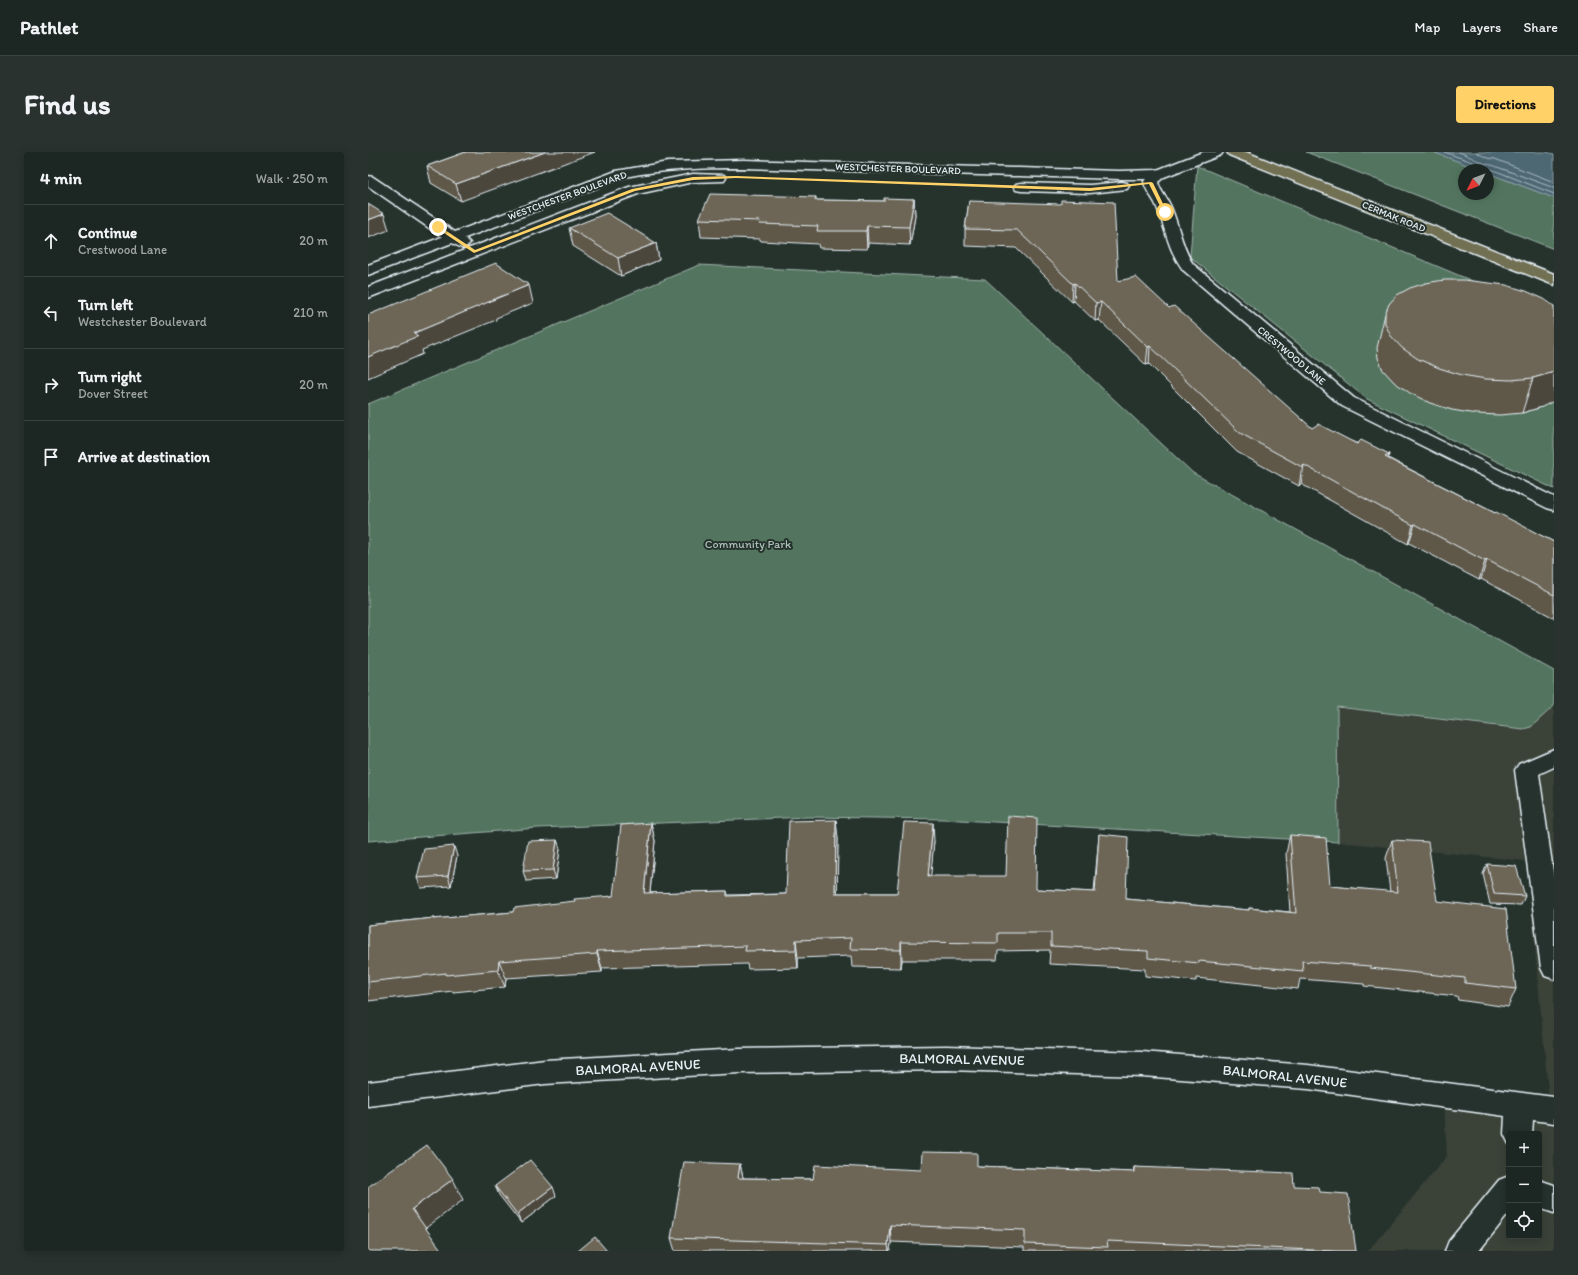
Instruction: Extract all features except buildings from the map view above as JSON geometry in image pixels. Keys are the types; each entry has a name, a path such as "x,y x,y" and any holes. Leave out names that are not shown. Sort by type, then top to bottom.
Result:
{"main road":[{"name":"CERMAK ROAD","path":"1234,152 1554,280"}],"street":[{"path":"1011,187 1090,189 1155,178 1216,152"},
{"name":"WESTCHESTER BOULEVARD","path":"368,270 621,174 650,168 685,164 744,164 1119,175 1155,178"},
{"name":"WESTCHESTER BOULEVARD","path":"368,293 634,190 693,178 744,164 837,181"},
{"name":"CRESTWOOD LANE","path":"1155,178 1179,252 1188,267 1346,400 1554,504"},
{"path":"368,180 474,251"},
{"path":"1554,757 1527,770 1554,968"},
{"name":"BALMORAL AVENUE","path":"368,1094 545,1072 739,1061 946,1058 1142,1064 1308,1077 1554,1110"},
{"path":"1518,1131 1520,1106"},
{"path":"1460,1251 1506,1194"},
{"path":"1542,1195 1554,1199"}],"shaded area":[{"path":"1554,706 1554,1251 1368,1251 1447,1156 1443,1088 1549,1101 1527,861 1338,842 1337,707 1523,729 1531,726"}],"green space":[{"path":"1306,152 1433,152 1465,164 1458,164 1458,200 1494,200 1494,175 1554,198 1554,249"},
{"path":"1197,166 1554,315 1554,489 1367,399 1190,257"},
{"name":"Community Park","path":"699,265 985,279 1193,473 1554,671 1554,706 1531,727 1523,729 1337,707 1338,842 943,819 808,817 538,828 368,841 368,404"}],"water":[{"path":"1433,152 1546,152 1554,154 1554,198 1494,175 1494,164 1465,164"}],"route":[{"path":"438,227 474,251 634,190 693,178 736,177 1090,189 1151,183 1154,192 1162,203 1165,212"}]}
